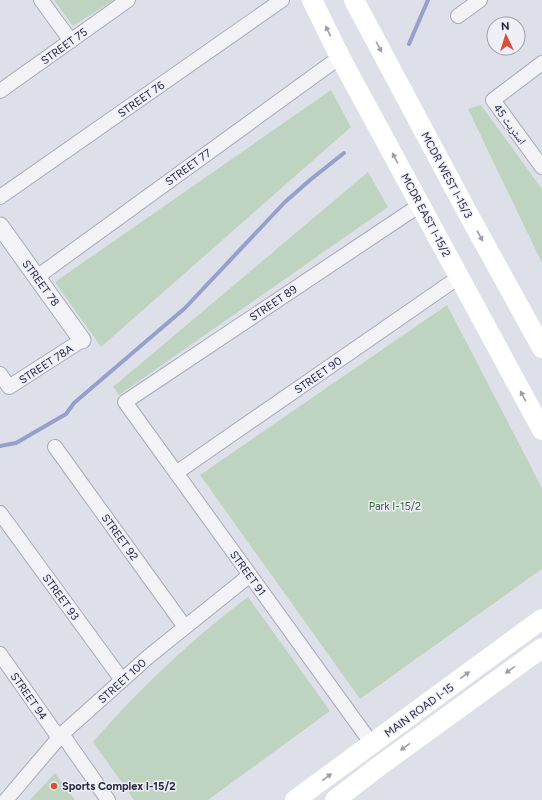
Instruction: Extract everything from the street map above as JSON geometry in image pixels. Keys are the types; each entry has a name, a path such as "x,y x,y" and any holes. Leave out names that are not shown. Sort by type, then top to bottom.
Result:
{"main road":[{"name":"MCDR EAST I-15/2","path":"312,0 340,56 542,430"},
{"name":"MCDR WEST I-15/3","path":"354,0 466,210 542,348"},
{"name":"MAIN ROAD I-15","path":"295,800 542,619"},
{"name":"MAIN ROAD I-15","path":"335,800 378,766 542,648"}],"street":[{"path":"41,0 71,41"},
{"name":"STREET 75","path":"0,91 128,0"},
{"name":"STREET 76","path":"0,197 282,0"},
{"path":"458,16 480,0"},
{"name":"STREET 77","path":"37,277 340,56"},
{"name":"اسٹریٹ 45","path":"542,63 493,100 542,167"},
{"name":"STREET 89","path":"125,402 420,205"},
{"name":"STREET 78","path":"0,226 82,340"},
{"name":"STREET 90","path":"176,473 459,277"},
{"name":"STREET 78A","path":"0,374 10,387 82,340"},
{"name":"STREET 91","path":"125,402 372,744"},
{"name":"STREET 92","path":"55,447 185,627"},
{"name":"STREET 93","path":"0,513 122,680"},
{"name":"STREET 100","path":"6,800 61,736 122,680 250,575"},
{"name":"STREET 94","path":"0,654 108,800"}],"green space":[{"path":"54,0 114,0 73,26"},
{"path":"331,90 351,127 101,347 55,282"},
{"path":"481,105 542,189 542,263 468,109"},
{"path":"368,172 388,207 119,395 113,387"},
{"name":"Park I-15/2","path":"447,305 542,488 542,569 360,699 200,475"},
{"path":"248,597 330,711 208,800 134,800 93,742 128,703 167,665 207,629"},
{"name":"Sports Complex I-15/2","path":"55,773 75,800 30,800"}],"waterway":[{"path":"409,44 428,0"},
{"path":"0,446 16,443 66,414 74,403 185,308 285,202 344,153"}],"place":[{"name":"Sports Complex I-15/2","path":"54,786"}]}
